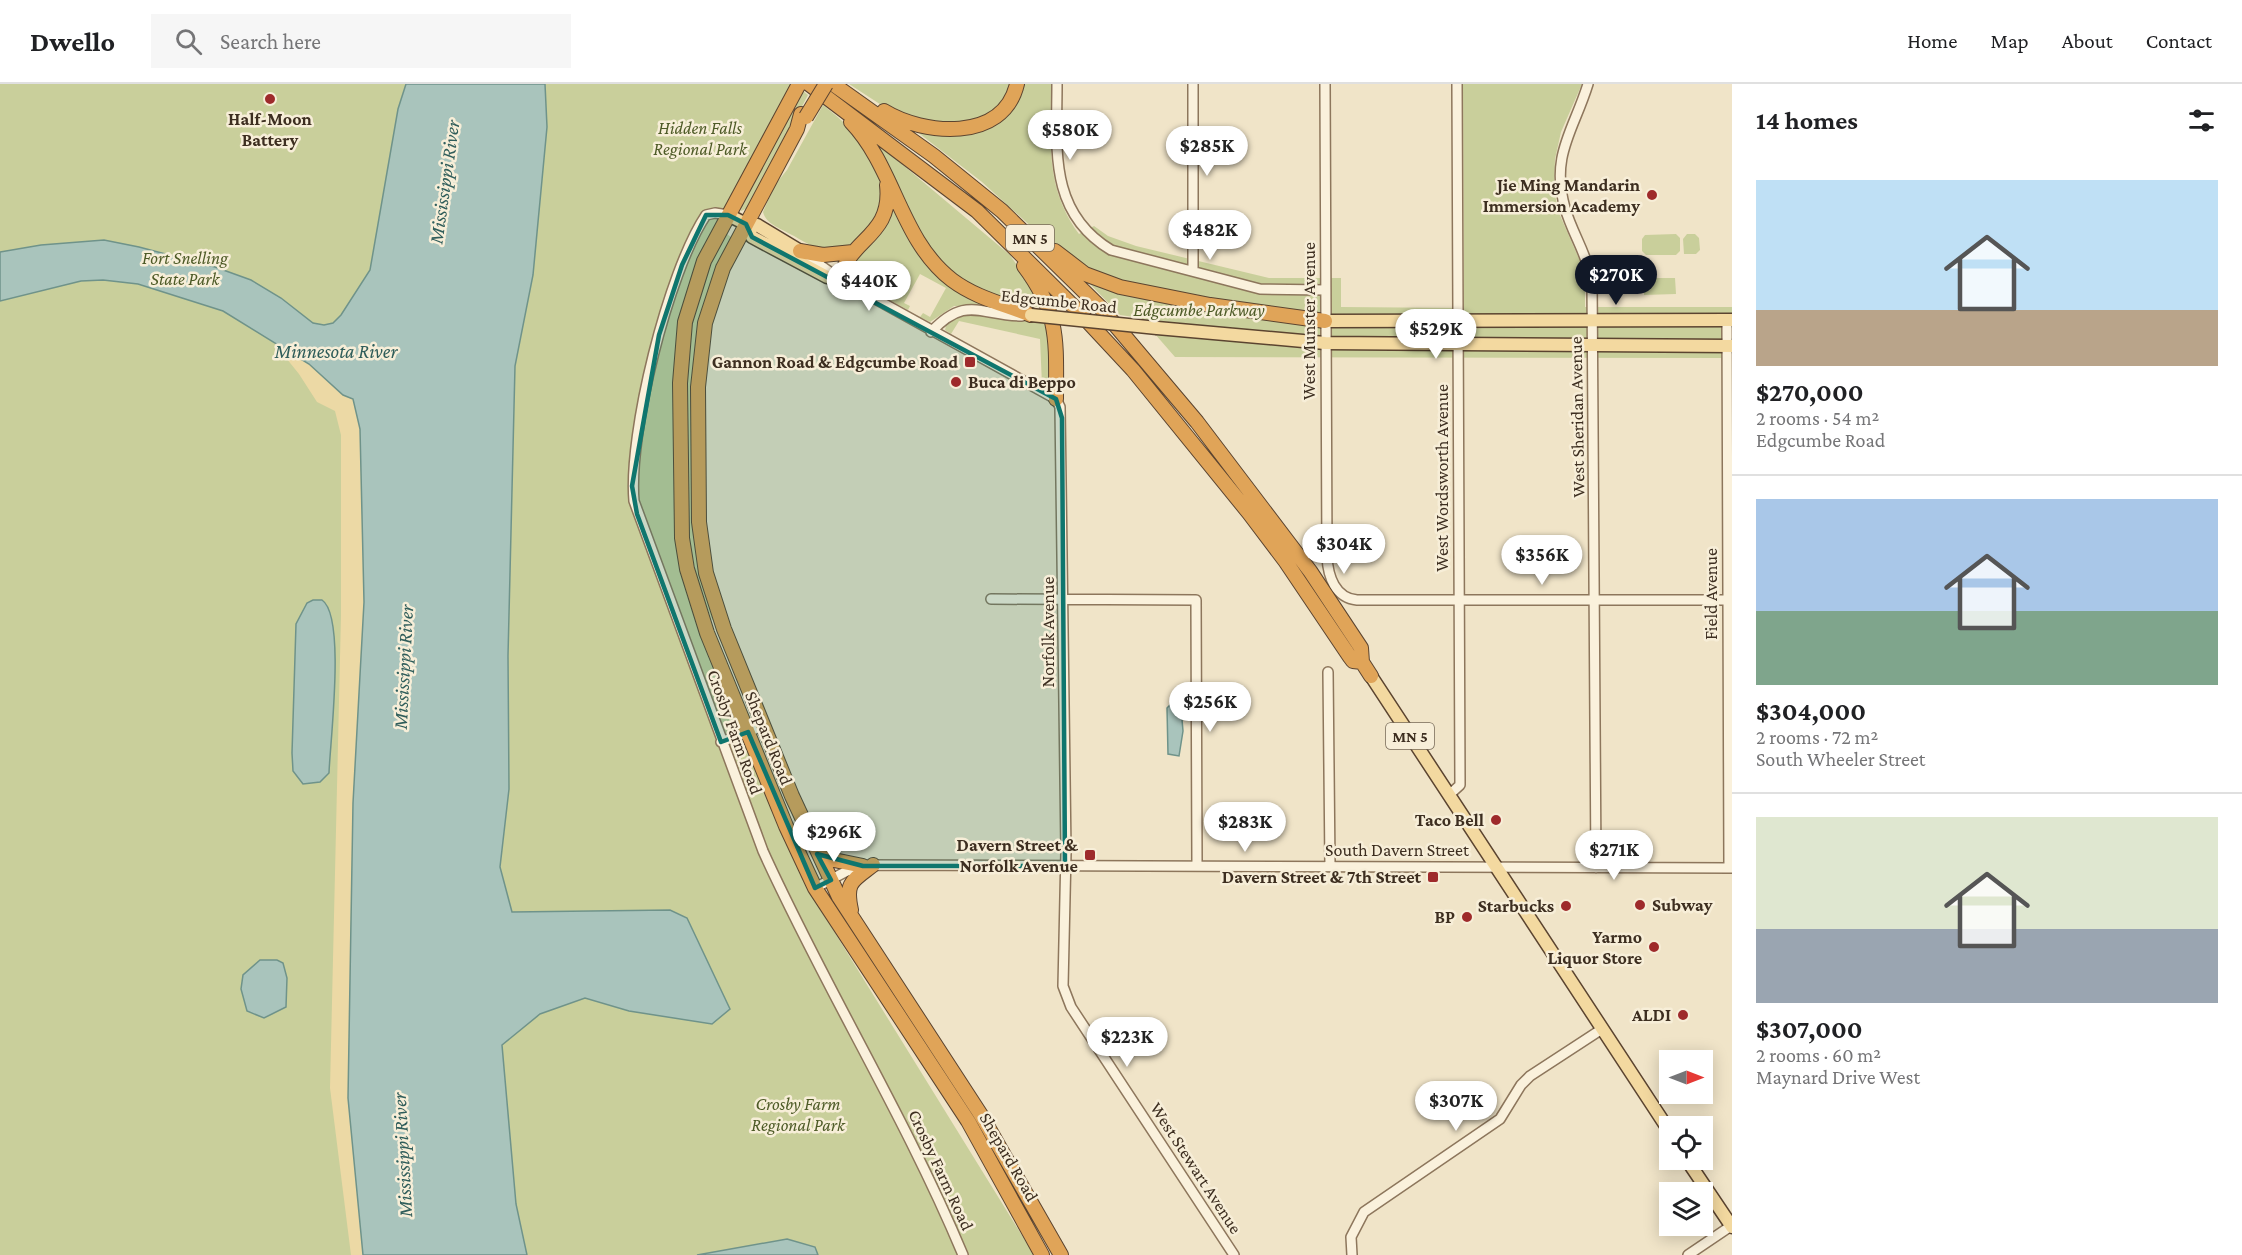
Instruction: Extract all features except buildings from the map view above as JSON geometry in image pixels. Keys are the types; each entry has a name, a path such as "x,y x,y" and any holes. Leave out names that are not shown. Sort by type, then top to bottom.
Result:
{"highway":[{"name":"Shepard Road","path":"799,84 704,261 693,291 681,350 682,538 695,601 786,826 815,888 968,1121 1042,1255"},
{"name":"MN 5","path":"809,84 977,211 1009,241 1133,370 1280,554 1350,657 1362,662"},
{"path":"804,116 818,84"},
{"path":"804,116 833,85 906,122 931,128 965,129 991,119 1011,97 1017,84"},
{"name":"MN 5","path":"833,85 934,156 1025,234 1100,307 1197,422 1310,571 1361,648 1362,662 1371,676"},
{"path":"842,108 869,144 886,174 911,230 943,273 984,298 1031,315"},
{"name":"Shepard Road","path":"804,116 746,224 713,295 699,352 699,522 703,560 713,600 763,726 804,824 831,880 853,918 981,1115 1061,1255"},
{"path":"840,280 842,270 853,252 877,230 884,218 887,202 886,174"},
{"path":"1025,234 1054,250 1085,274 1119,288 1210,305 1325,321"},
{"path":"1009,241 1050,309 1056,335 1056,399"},
{"path":"800,250 823,255 853,252"},
{"path":"804,824 834,860 868,866"},
{"path":"853,918 848,888 852,880 868,866"}],"main road":[{"path":"728,215 746,224 757,225 800,250"},
{"path":"746,224 752,237 827,277 840,280"},
{"name":"Edgcumbe Road","path":"1031,315 1325,344 1730,346"},
{"path":"1325,321 1730,320"},
{"name":"MN 5","path":"1371,676 1659,1116"},
{"path":"1694,1170 1732,1227"}],"street":[{"path":"1057,84 1057,162 1061,183 1067,203 1092,239 1111,250 1260,289 1325,290"},
{"path":"1193,84 1193,271"},
{"name":"West Munster Avenue","path":"1325,84 1327,557 1334,584 1341,594 1351,600 1728,600"},
{"name":"West Wordsworth Avenue","path":"1449,795 1460,785 1457,84"},
{"name":"West Sheridan Avenue","path":"1588,84 1564,145 1560,176 1565,208 1589,265 1593,321 1596,868"},
{"name":"Crosby Farm Road","path":"728,215 715,213 706,215 682,265 669,300 650,372 632,486 637,514 762,851 787,904 896,1112 963,1255"},
{"path":"800,250 840,280 1056,399"},
{"name":"Edgcumbe Road","path":"931,332 945,318 963,309 1031,315"},
{"name":"Field Avenue","path":"1730,320 1728,600 1730,868"},
{"name":"Norfolk Avenue","path":"1056,399 1062,418 1065,866"},
{"path":"991,599 1196,600 1197,866"},
{"path":"1328,672 1330,866"},
{"path":"721,742 763,726"},
{"name":"South Davern Street","path":"815,888 868,866 1730,868"},
{"name":"West Stewart Avenue","path":"1065,866 1063,986 1066,995 1234,1255"},
{"path":"1352,1255 1351,1237 1354,1228 1371,1205 1500,1119 1516,1091 1530,1076 1602,1029"},
{"path":"1688,1255 1732,1227"}],"highlighted area":[{"path":"706,215 728,215 746,224 752,237 1056,399 1062,418 1065,866 863,866 817,854 831,880 815,888 748,732 721,742 637,514 632,486 659,335 682,265"}],"green space":[{"name":"Fort Snelling State Park","path":"0,84 406,84 398,109 370,270 348,1098 363,1255 0,1255"},
{"name":"Crosby Farm Regional Park","path":"545,84 791,84 724,211 680,316 675,353 679,558 687,595 702,638 806,886 1034,1255 818,1255 815,1247 787,1239 697,1255 527,1255 516,1204 502,1045 540,1014 585,998 629,1011 686,918 670,910 512,912 500,868 509,789 508,656 515,366 533,275 547,127"},
{"path":"849,84 1013,84 1005,100 984,119 942,125 889,110"},
{"name":"Edgcumbe Parkway","path":"1021,84 1051,84 1051,143 1055,180 1068,216 1079,234 1094,226 1108,236 1136,246 1269,278 1341,278 1341,307 1464,308 1463,84 1582,84 1561,132 1555,159 1554,191 1559,213 1580,261 1585,282 1585,307 1732,307 1732,358 1175,357 1141,318 1120,315 1089,283 1100,277 1058,251 982,182 916,131 979,130"},
{"path":"803,91 808,95 748,208 741,211 742,203"},
{"path":"823,105 851,130 866,149 878,171 883,195 876,218 860,238 850,245 828,250 813,246 774,225 767,220 763,212 774,186 787,170"},
{"path":"878,144 1010,255 1046,308 1014,302 982,291 952,274 940,263 929,250 908,213 876,147"},
{"path":"896,210 904,228 988,307 954,306 930,322 920,317 923,313 930,317 946,288 920,274 904,303 910,306 908,310 848,278 847,269 890,211"},
{"path":"727,234 732,238 709,291 699,324 692,381 695,530 702,574 715,619 712,620 699,587 688,536 686,376 691,320 710,263"},
{"path":"1676,234 1680,238 1680,251 1676,255 1646,255 1642,251 1642,239 1645,235"},
{"path":"1687,234 1695,234 1699,238 1700,250 1696,254 1684,254 1683,239"},
{"path":"1644,278 1675,278 1676,294 1644,295"},
{"path":"968,313 1050,323 1051,381 1042,385 1040,339 959,321 951,334 945,330 947,321"}],"sand":[{"path":"270,338 309,364 343,395 353,399 360,429 364,602 353,803 348,1098 363,1255 351,1255 330,1088 341,615 341,435 335,411 317,402 299,374"}],"water":[{"path":"406,84 545,84 547,127 533,275 515,366 508,656 509,789 500,867 512,912 670,910 687,918 730,1009 712,1024 629,1011 585,998 540,1014 502,1045 516,1204 527,1255 363,1255 348,1098 353,803 364,602 360,429 353,399 343,395 309,364 223,311 138,284 103,280 81,281 0,301 0,252 41,245 104,240 215,267 251,280 281,298 313,323 324,325 333,323 341,315 370,270 398,109"},
{"path":"322,600 329,611 333,629 334,709 329,773 320,782 303,784 293,771 292,753 296,624 307,603"},
{"path":"1170,705 1180,705 1181,708 1183,731 1179,756 1168,754 1167,708"},
{"path":"260,960 277,960 283,963 287,978 286,1007 264,1018 247,1011 241,989 243,975"},
{"path":"787,1239 815,1247 818,1255 697,1255"}],"place":[{"name":"Half-Moon Battery","path":"270,99"},
{"name":"Jie Ming Mandarin Immersion Academy","path":"1652,195"},
{"name":"Gannon Road & Edgcumbe Road","path":"970,362"},
{"name":"Buca di Beppo","path":"956,382"},
{"name":"Taco Bell","path":"1496,820"},
{"name":"Davern Street & Norfolk Avenue","path":"1090,855"},
{"name":"Davern Street & 7th Street","path":"1433,877"},
{"name":"Subway","path":"1640,905"},
{"name":"Starbucks","path":"1566,906"},
{"name":"BP","path":"1467,917"},
{"name":"Yarmo Liquor Store","path":"1654,947"},
{"name":"ALDI","path":"1683,1015"}],"park label":[{"name":"Hidden Falls Regional Park","path":"700,138"}],"water label":[{"name":"Mississippi River","path":"444,182"},
{"name":"Minnesota River","path":"336,351"},
{"name":"Mississippi River","path":"403,667"},
{"name":"Mississippi River","path":"402,1155"}]}
